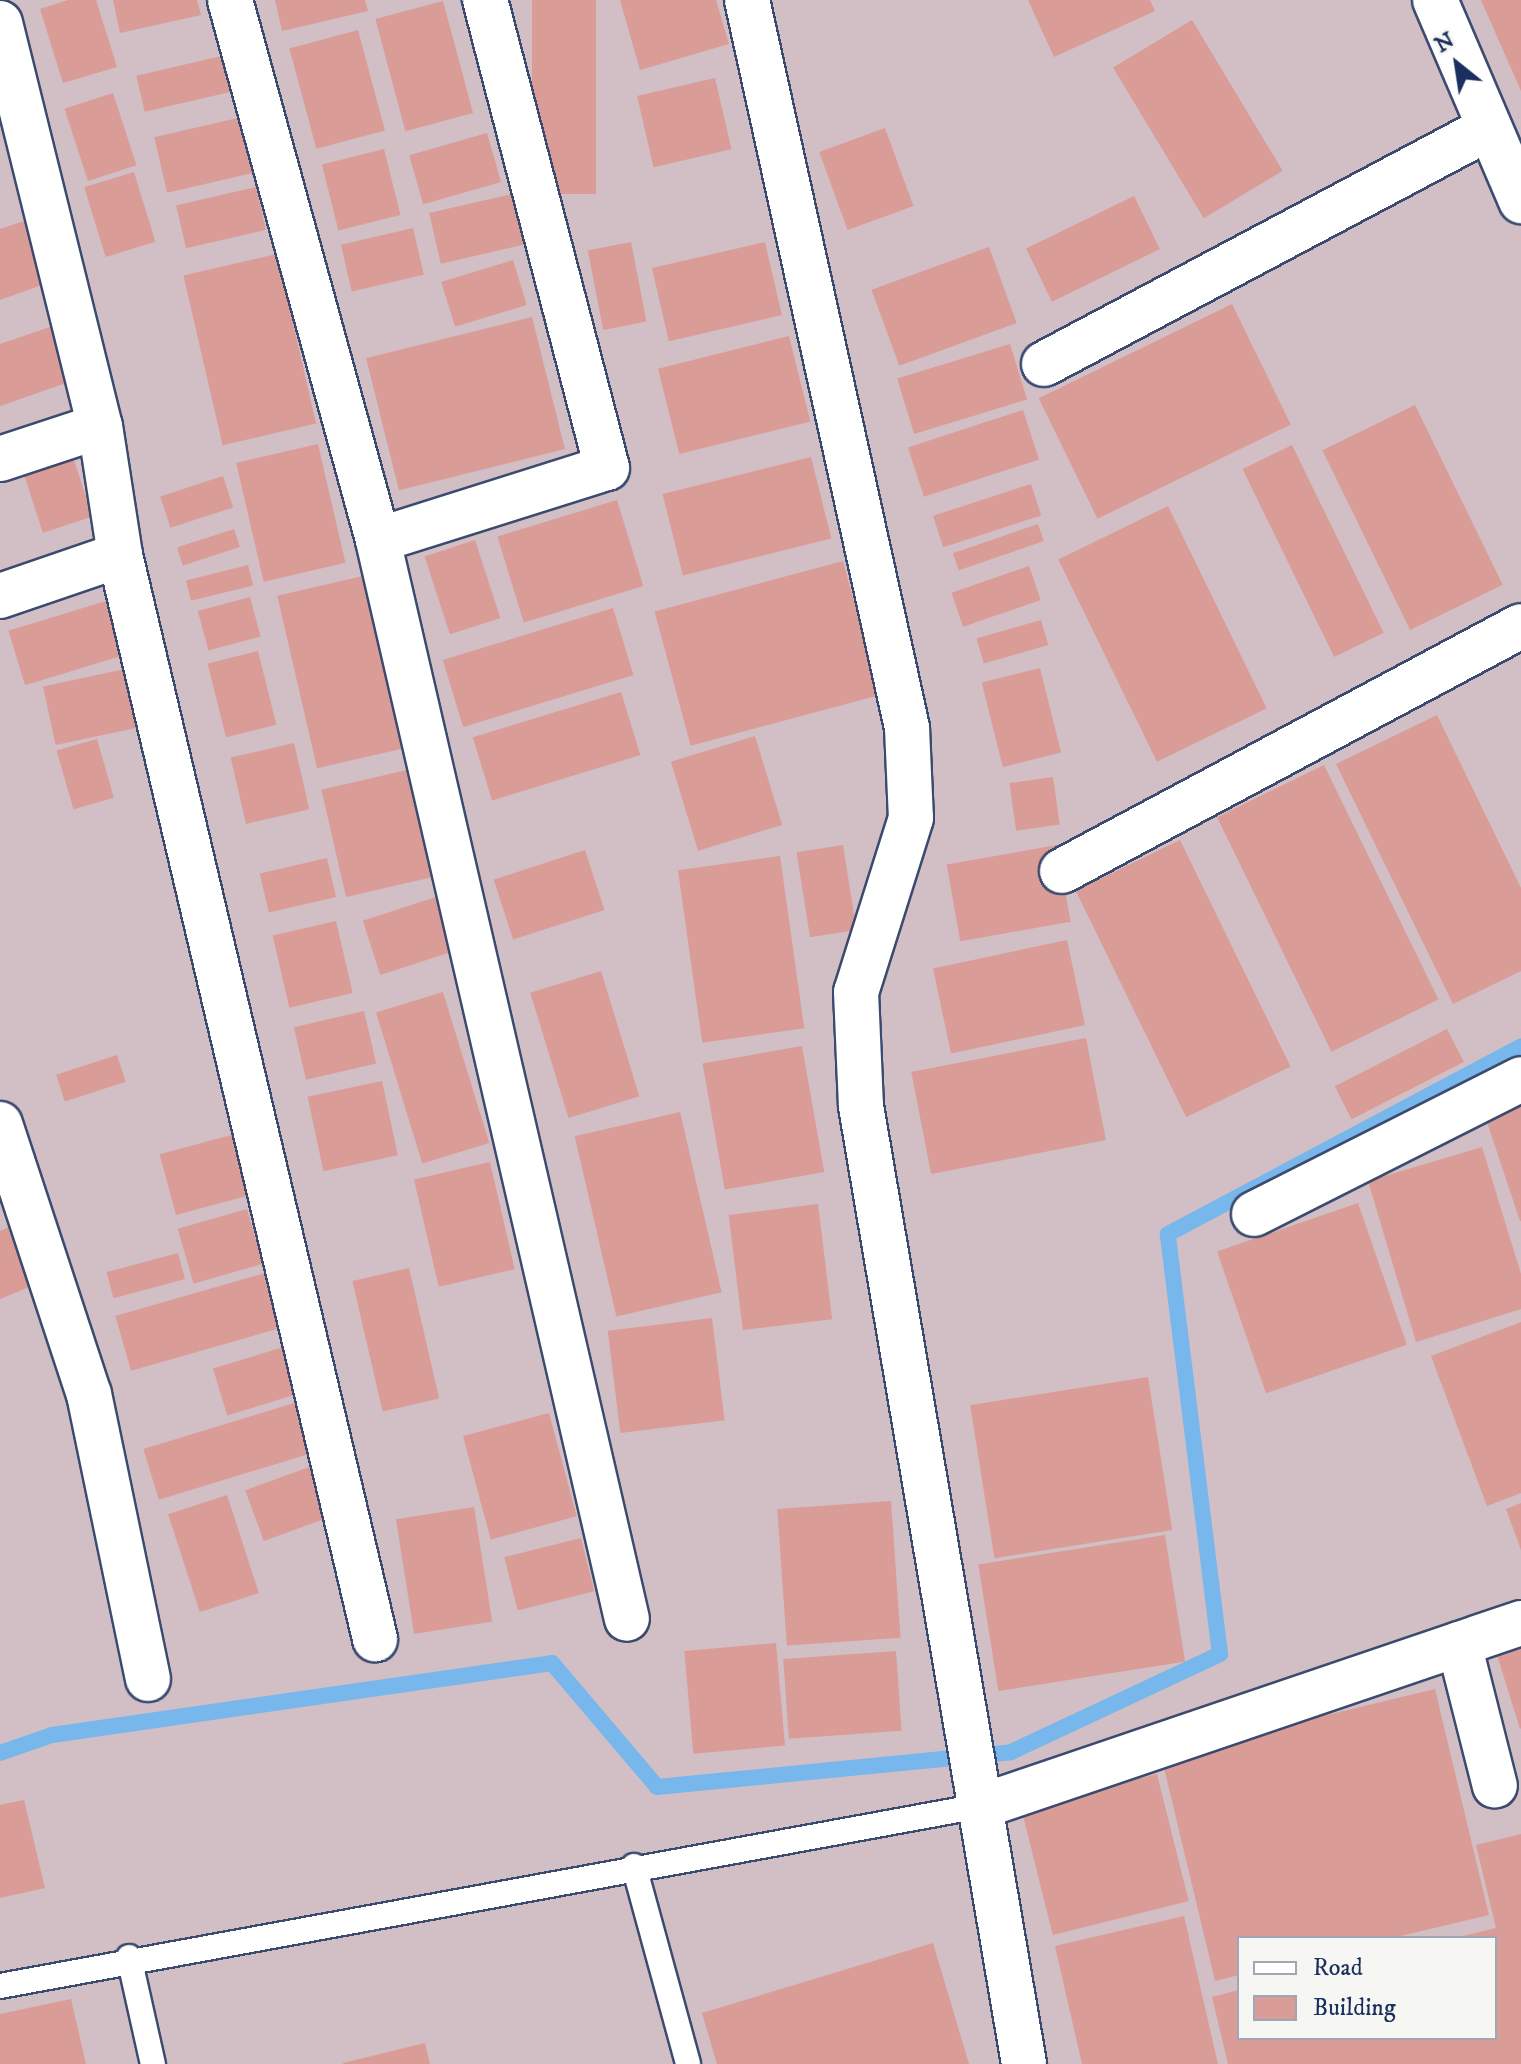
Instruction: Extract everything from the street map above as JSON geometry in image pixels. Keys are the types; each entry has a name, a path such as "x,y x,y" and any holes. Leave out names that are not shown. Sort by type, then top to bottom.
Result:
{"street":[{"path":"230,0 378,540 627,1619"},
{"path":"378,540 607,468 485,0"},
{"path":"747,0 907,728 911,818 856,992 861,1106 983,1792 1024,2064"},
{"path":"1435,0 1521,201"},
{"path":"0,23 7,90 100,426 120,555 375,1639"},
{"path":"1044,364 1489,128"},
{"path":"0,459 100,426"},
{"path":"0,596 120,555"},
{"path":"1062,871 1521,626"},
{"path":"1254,1214 1521,1079"},
{"path":"0,1124 89,1394 148,1679"},
{"path":"983,1792 1521,1623"},
{"path":"1459,1644 1495,1786"}],"lane":[{"path":"0,1986 129,1957 634,1866 983,1792"},
{"path":"634,1866 688,2064"},
{"path":"129,1957 153,2064"}],"shaded area":[{"path":"0,0 1521,0 1521,2064 0,2064"}],"building":[{"path":"68,0 96,0 117,67 63,83 40,9"},
{"path":"113,0 197,0 201,15 120,33"},
{"path":"275,0 365,0 368,11 282,31"},
{"path":"532,0 596,0 596,194 532,194"},
{"path":"620,0 716,0 729,44 640,70"},
{"path":"1028,0 1150,0 1155,11 1054,57"},
{"path":"1481,0 1521,0 1521,91"},
{"path":"443,1 473,113 405,131 375,19"},
{"path":"1192,20 1283,171 1204,218 1113,67"},
{"path":"358,30 385,130 316,149 289,48"},
{"path":"226,55 234,91 145,112 136,76"},
{"path":"715,78 731,149 653,167 637,96"},
{"path":"113,93 136,165 88,181 64,109"},
{"path":"242,117 255,173 167,193 154,137"},
{"path":"885,128 913,206 848,230 819,152"},
{"path":"487,133 501,182 423,204 409,155"},
{"path":"384,149 400,215 338,230 322,164"},
{"path":"134,172 155,242 106,257 84,187"},
{"path":"256,187 266,230 186,248 176,205"},
{"path":"512,194 524,245 441,264 429,213"},
{"path":"1134,196 1160,249 1052,302 1026,249"},
{"path":"24,221 45,284 0,300 0,229"},
{"path":"413,228 424,275 352,291 341,245"},
{"path":"631,242 646,322 603,330 588,250"},
{"path":"765,242 782,315 669,341 652,268"},
{"path":"989,247 1017,323 899,366 872,290"},
{"path":"277,254 316,424 223,445 183,276"},
{"path":"513,260 527,305 455,327 441,282"},
{"path":"1232,304 1291,424 1098,519 1039,398"},
{"path":"532,317 565,449 399,490 366,358"},
{"path":"50,327 69,382 0,406 0,344"},
{"path":"789,336 810,421 679,454 658,369"},
{"path":"1010,344 1027,399 914,434 897,378"},
{"path":"1415,405 1503,585 1410,630 1322,450"},
{"path":"1023,410 1039,459 924,497 908,447"},
{"path":"318,444 345,563 264,582 236,463"},
{"path":"1292,445 1384,633 1334,657 1243,469"},
{"path":"71,451 92,517 43,533 22,467"},
{"path":"811,457 831,539 683,576 663,494"},
{"path":"223,476 233,507 170,528 160,496"},
{"path":"1031,484 1041,515 943,547 933,516"},
{"path":"617,500 643,586 524,623 497,537"},
{"path":"1168,506 1267,708 1157,762 1058,559"},
{"path":"1038,524 1044,541 959,570 953,553"},
{"path":"234,529 240,547 183,566 177,548"},
{"path":"475,540 500,618 450,634 425,556"},
{"path":"843,561 879,695 691,746 655,611"},
{"path":"248,565 253,585 191,601 186,580"},
{"path":"1029,566 1041,600 963,627 951,593"},
{"path":"363,576 403,748 317,768 277,596"},
{"path":"250,597 261,637 208,651 198,611"},
{"path":"106,601 123,656 25,685 8,631"},
{"path":"613,608 633,675 463,727 443,660"},
{"path":"1041,620 1048,645 984,663 977,638"},
{"path":"258,651 276,725 226,737 208,664"},
{"path":"139,666 151,725 56,745 43,686"},
{"path":"1040,668 1061,752 1003,767 982,683"},
{"path":"621,692 640,755 492,800 473,737"},
{"path":"1437,715 1521,888 1521,971 1453,1004 1336,764"},
{"path":"755,736 782,825 698,851 671,762"},
{"path":"97,739 114,798 73,809 57,751"},
{"path":"294,743 309,809 246,824 231,758"},
{"path":"1324,765 1438,1000 1331,1052 1217,817"},
{"path":"411,769 436,876 346,897 321,790"},
{"path":"1053,777 1060,825 1016,831 1009,783"},
{"path":"1180,840 1290,1066 1186,1117 1076,891"},
{"path":"843,845 856,930 810,937 797,852"},
{"path":"1057,845 1071,922 960,941 947,864"},
{"path":"585,850 604,910 513,940 494,880"},
{"path":"780,856 804,1028 702,1043 678,870"},
{"path":"327,858 336,897 269,912 260,874"},
{"path":"436,897 454,951 380,975 363,921"},
{"path":"336,921 353,993 289,1008 273,936"},
{"path":"1067,940 1085,1025 951,1054 933,968"},
{"path":"601,971 639,1096 569,1118 530,993"},
{"path":"443,992 489,1143 422,1164 376,1012"},
{"path":"364,1011 376,1064 306,1080 294,1027"},
{"path":"1447,1029 1464,1062 1352,1119 1335,1086"},
{"path":"1086,1038 1106,1140 931,1174 911,1072"},
{"path":"802,1046 824,1172 725,1190 703,1064"},
{"path":"117,1055 126,1082 65,1101 56,1075"},
{"path":"382,1081 398,1155 323,1171 308,1097"},
{"path":"1521,1097 1521,1221 1520,1221 1483,1110"},
{"path":"680,1112 722,1292 616,1317 575,1136"},
{"path":"235,1134 251,1195 176,1215 160,1154"},
{"path":"1482,1147 1521,1274 1521,1309 1416,1342 1368,1181"},
{"path":"490,1162 515,1269 439,1287 414,1180"},
{"path":"1358,1203 1407,1345 1266,1393 1217,1252"},
{"path":"818,1204 832,1319 743,1330 729,1215"},
{"path":"247,1209 263,1264 194,1284 178,1229"},
{"path":"11,1226 34,1285 0,1299 0,1231"},
{"path":"178,1253 185,1279 114,1298 107,1272"},
{"path":"409,1268 439,1399 383,1412 352,1281"},
{"path":"272,1271 288,1326 131,1371 115,1316"},
{"path":"712,1318 725,1420 620,1433 608,1331"},
{"path":"1521,1322 1521,1493 1487,1506 1431,1356"},
{"path":"300,1342 314,1389 227,1415 213,1369"},
{"path":"1148,1377 1172,1530 994,1558 970,1405"},
{"path":"304,1400 319,1451 159,1500 143,1449"},
{"path":"549,1413 577,1516 491,1539 463,1436"},
{"path":"312,1466 330,1517 264,1541 245,1490"},
{"path":"227,1495 259,1593 200,1612 168,1514"},
{"path":"891,1501 901,1638 787,1646 777,1509"},
{"path":"1521,1503 1521,1550 1506,1509"},
{"path":"474,1507 492,1622 414,1634 396,1519"},
{"path":"1165,1535 1185,1661 998,1691 978,1565"},
{"path":"581,1538 594,1591 518,1610 504,1557"},
{"path":"1521,1633 1521,1728 1520,1729 1493,1642"},
{"path":"776,1643 785,1746 693,1754 684,1651"},
{"path":"896,1651 902,1731 789,1739 783,1659"},
{"path":"1435,1689 1489,1915 1400,1936 1237,1936 1237,1976 1215,1981 1161,1755"},
{"path":"1157,1774 1189,1901 1053,1935 1021,1808"},
{"path":"24,1800 45,1888 0,1898 0,1805"},
{"path":"1521,1834 1521,2064 1228,2064 1212,1997 1237,1991 1237,2040 1497,2040 1497,1936 1463,1936 1496,1928 1476,1845"},
{"path":"1184,1916 1218,2064 1082,2064 1055,1946"},
{"path":"933,1943 969,2064 717,2064 702,2013"},
{"path":"71,1999 86,2064 0,2064 0,2014"},
{"path":"425,2043 430,2064 343,2064 343,2063"}],"waterway":[{"path":"0,1753 52,1735 552,1663 657,1787 1011,1752 1220,1654 1168,1234 1521,1046"}]}
